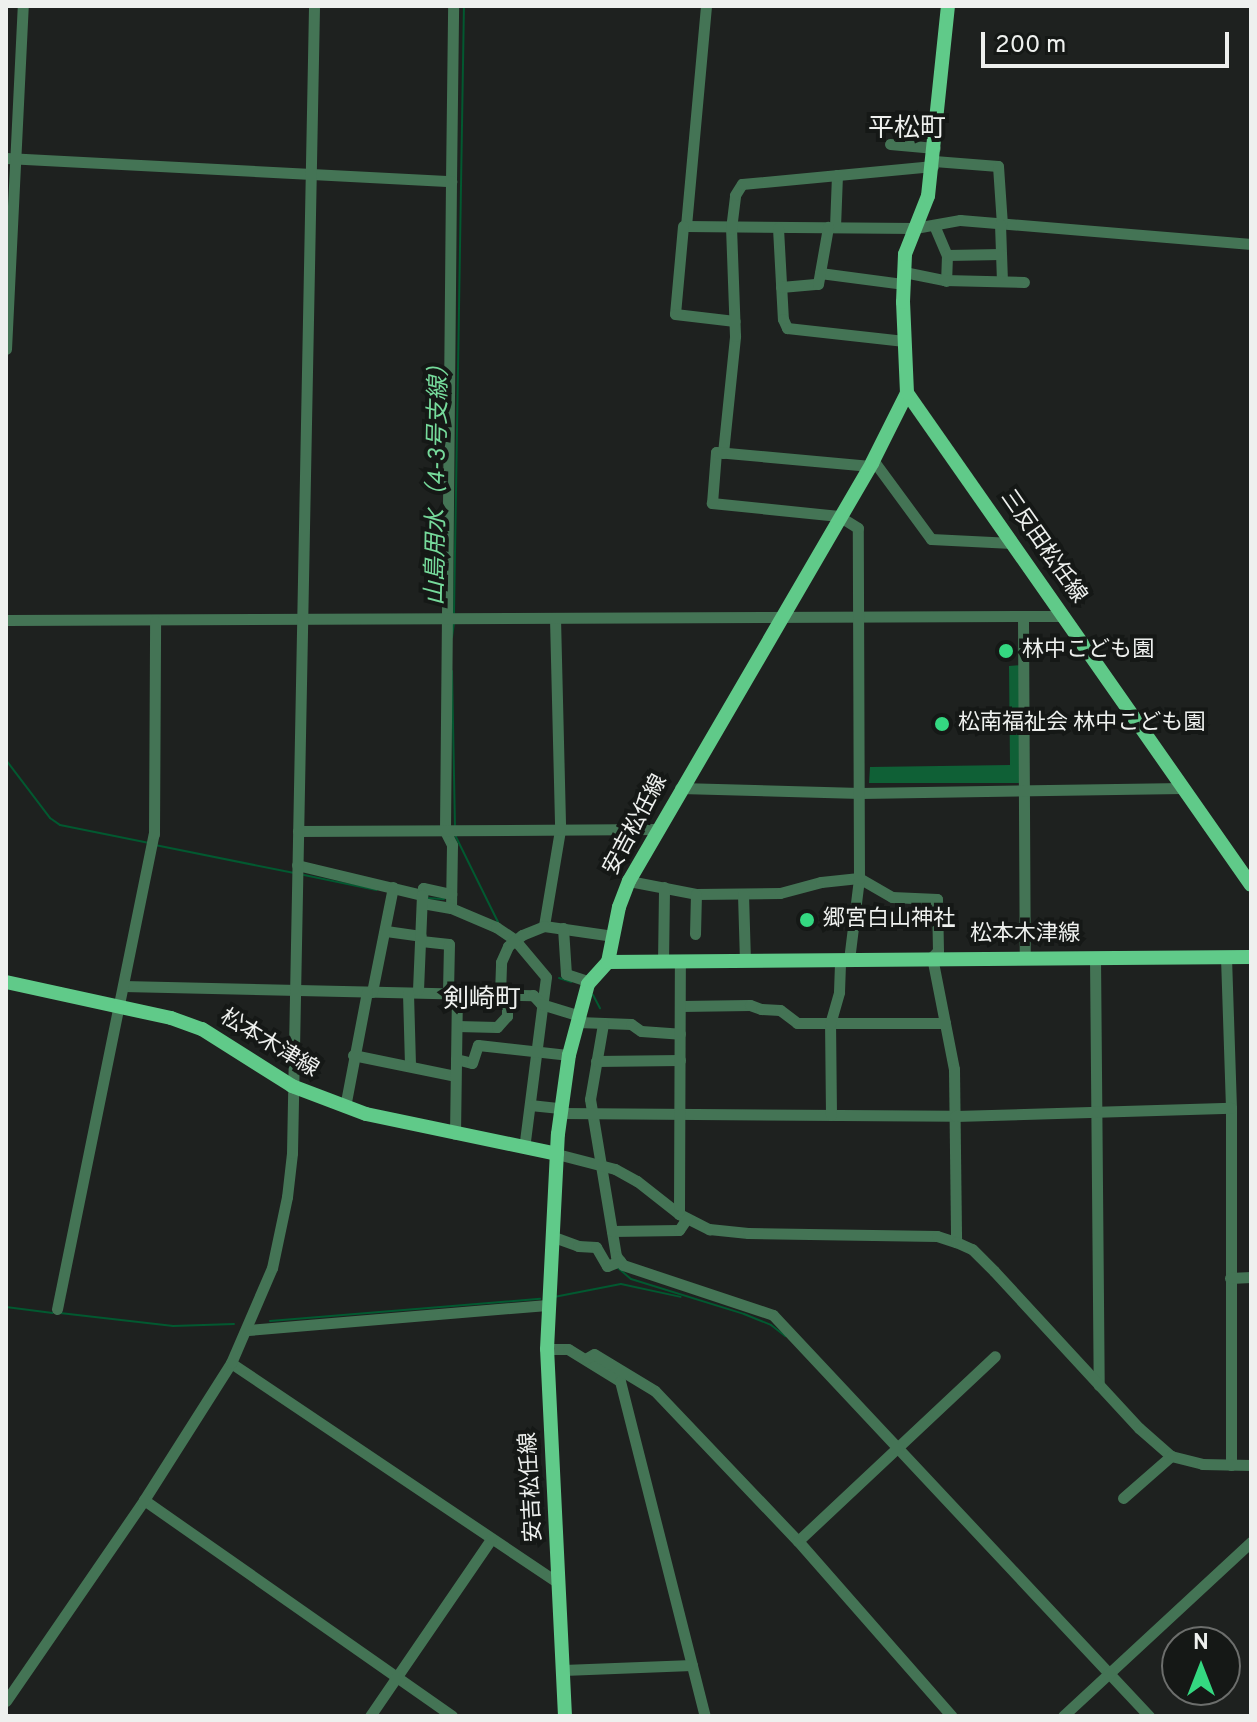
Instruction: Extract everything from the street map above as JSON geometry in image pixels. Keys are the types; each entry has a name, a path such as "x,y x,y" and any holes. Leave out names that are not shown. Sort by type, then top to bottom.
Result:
{"main road":[{"path":"907,393 905,254 928,196 948,6"},
{"name":"安吉松任線","path":"565,1716 547,1305 560,1111 569,1055 588,987 608,962 629,881 680,788 872,463 907,393"},
{"name":"三反田松任線","path":"907,393 1251,885"},
{"name":"松本木津線","path":"608,962 932,957 1251,957"},
{"name":"松本木津線","path":"6,982 119,1006 202,1029 292,1086 345,1107 455,1134 557,1154"}],"street":[{"path":"6,349 10,159 23,6"},
{"path":"6,1701 144,1500 231,1363 248,1330 272,1268 287,1197 292,1153 314,6"},
{"path":"451,908 453,6"},
{"path":"706,6 686,226 731,229 915,228 960,220 1251,244"},
{"path":"890,144 934,158 998,166 1002,280"},
{"path":"723,453 735,321 731,229 735,195 742,184 837,175 934,158"},
{"path":"10,159 451,181"},
{"path":"781,287 818,284 831,227 837,175"},
{"path":"934,225 947,255 946,281"},
{"path":"683,226 675,314 735,321"},
{"path":"778,228 783,319 791,330 904,341"},
{"path":"947,255 1001,254"},
{"path":"820,273 946,281 1024,282"},
{"path":"831,1115 830,1024 839,992 859,878 858,528 839,516 712,503 716,452 872,463 931,539 1012,543"},
{"path":"6,620 782,617 859,620 1064,616"},
{"path":"544,926 560,830 555,618"},
{"path":"1023,619 1025,957"},
{"path":"57,1309 152,844 155,621"},
{"path":"680,788 860,793 1183,788"},
{"path":"298,831 658,829"},
{"path":"297,871 422,898 496,927 515,940 546,977 534,1049 524,1148"},
{"path":"629,881 696,894 743,894 780,893 821,882 859,878 892,897 937,899 938,951 932,957 954,1069 956,1242"},
{"path":"663,962 664,887"},
{"path":"410,1066 423,888 451,894"},
{"path":"345,1107 353,1055 386,931 393,891"},
{"path":"695,934 696,894"},
{"path":"743,894 745,961"},
{"path":"498,1045 497,1027 507,1016 501,962 515,940 544,926 613,936"},
{"path":"563,928 566,974 588,987"},
{"path":"386,931 449,944 457,1026 455,1134"},
{"path":"1095,957 1099,1385"},
{"path":"1226,957 1231,1108 1231,1465"},
{"path":"612,1231 679,1230 683,1216 680,961"},
{"path":"123,986 533,995 541,1004 579,1019 603,1024 631,1024 641,1031 680,1034"},
{"path":"681,1006 750,1005 780,1010 797,1023 945,1023"},
{"path":"603,1024 588,1114 616,1262"},
{"path":"457,1026 497,1027"},
{"path":"456,1059 472,1063 478,1045 569,1055"},
{"path":"353,1055 455,1076"},
{"path":"596,1061 680,1060"},
{"path":"530,1105 588,1114 955,1116 1231,1108"},
{"path":"557,1154 598,1163 637,1181 683,1216 724,1232 937,1236 972,1249 1099,1385 1171,1456 1202,1464 1251,1465"},
{"path":"551,1236 578,1246 596,1247 603,1264 616,1262 773,1315 896,1451 1149,1716"},
{"path":"1230,1278 1251,1277"},
{"path":"248,1330 547,1305"},
{"path":"547,1349 568,1349 620,1381 705,1716"},
{"path":"587,1358 594,1354 655,1391 798,1541 952,1716"},
{"path":"798,1541 995,1356"},
{"path":"231,1363 558,1583"},
{"path":"1123,1498 1171,1456"},
{"path":"144,1500 452,1716"},
{"path":"370,1716 491,1539"},
{"path":"1063,1716 1251,1542"},
{"path":"563,1670 692,1665"}],"green space":[{"path":"1021,665 1022,783 869,783 870,767 1010,765 1009,666"}],"waterway":[{"name":"山島用水（4-3号支線）","path":"454,613 464,6"},
{"name":"山島用水（4-3号支線）","path":"452,637 454,623"},
{"name":"山島用水（4-3号支線）","path":"452,671 455,825"},
{"path":"6,760 50,818 60,825 149,843"},
{"name":"山島用水（4-3号支線）","path":"455,835 498,922"},
{"path":"155,845 294,873"},
{"path":"304,875 376,890"},
{"path":"426,898 444,899"},
{"path":"559,978 571,982"},
{"path":"593,995 600,1008"},
{"path":"617,1267 631,1279 744,1314 771,1325 785,1336"},
{"path":"554,1297 621,1284 681,1297"},
{"path":"270,1321 540,1299"},
{"path":"6,1307 53,1313"},
{"path":"60,1313 173,1326 234,1324"}],"place":[{"name":"林中こども園","path":"1006,651"},
{"name":"松南福祉会 林中こども園","path":"942,724"},
{"name":"郷宮白山神社","path":"807,920"}],"district":[{"name":"平松町","path":"907,130"},
{"name":"剣崎町","path":"482,1001"}]}
